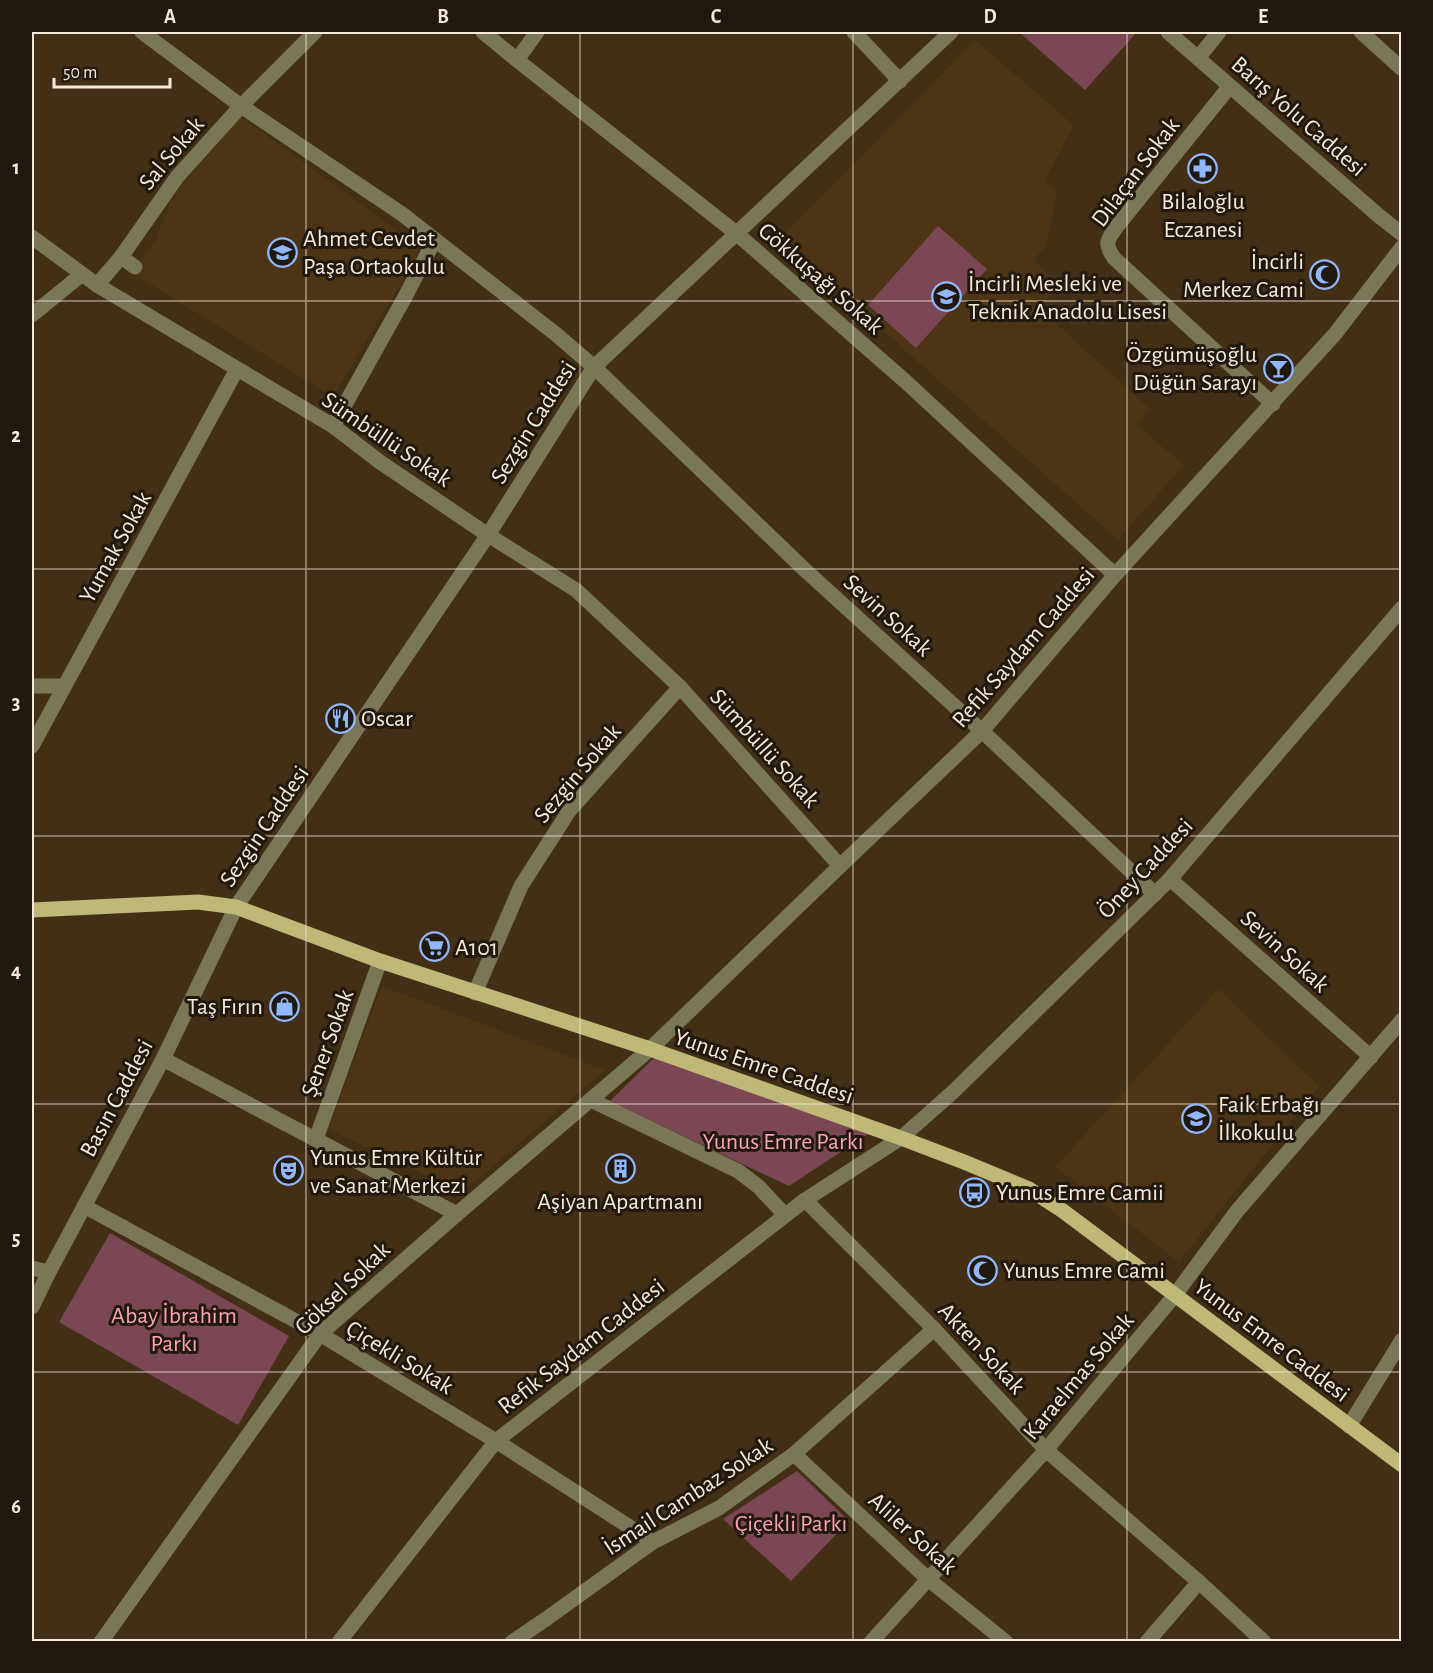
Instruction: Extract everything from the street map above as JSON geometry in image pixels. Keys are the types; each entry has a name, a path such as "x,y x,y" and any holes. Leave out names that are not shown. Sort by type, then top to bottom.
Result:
{"main road":[{"name":"Yunus Emre Caddesi","path":"32,910 198,902 236,907 381,962 650,1049 964,1161 1029,1189 1063,1211 1401,1465"}],"street":[{"name":"Sevin Sokak","path":"142,32 241,106 402,214 557,335 594,367 805,570 982,731 1155,894"},
{"name":"Sal Sokak","path":"97,285 121,257 177,177 241,106 315,32"},
{"name":"Gökkuşağı Sokak","path":"483,32 736,233 905,381 1115,575"},
{"path":"517,60 537,32"},
{"path":"854,32 900,81"},
{"name":"Sezgin Caddesi","path":"236,907 488,536 594,367 951,32"},
{"name":"Barış Yolu Caddesi","path":"1168,32 1401,234"},
{"path":"1198,58 1219,32"},
{"path":"1361,32 1401,69"},
{"name":"Dilaçan Sokak","path":"1230,86 1108,238 1108,248 1114,258 1273,404"},
{"name":"Sümbüllü Sokak","path":"32,237 81,275 333,426 380,462 488,536 576,590 680,687 840,866"},
{"path":"333,426 435,241"},
{"name":"Refik Saydam Caddesi","path":"650,1049 982,731 1115,575 1335,334 1401,247"},
{"path":"121,257 135,267"},
{"path":"32,315 81,275"},
{"name":"Yumak Sokak","path":"32,746 237,369"},
{"name":"Öney Caddesi","path":"901,1138 954,1091 1170,879 1401,608"},
{"path":"32,686 64,686"},
{"name":"Sezgin Sokak","path":"475,993 521,886 569,811 680,687"},
{"name":"Sevin Sokak","path":"1170,879 1371,1057"},
{"name":"Basın Caddesi","path":"32,1307 163,1059 236,907"},
{"name":"Şener Sokak","path":"316,1139 381,962"},
{"name":"Karaelmas Sokak","path":"872,1641 1046,1450 1175,1295 1237,1211 1401,1020"},
{"name":"Göksel Sokak","path":"102,1641 320,1334 650,1049"},
{"name":"Şener Sokak","path":"163,1059 457,1214"},
{"path":"591,1100 738,1171 759,1187 785,1215"},
{"name":"Refik Saydam Caddesi","path":"339,1641 496,1441 805,1200 901,1138"},
{"name":"Akten Sokak","path":"805,1200 934,1329 1046,1450 1264,1641"},
{"name":"Çiçekli Sokak","path":"84,1206 320,1334 496,1441 653,1542"},
{"path":"32,1268 49,1272"},
{"name":"İsmail Cambaz Sokak","path":"512,1641 653,1542 719,1508 794,1454 934,1329"},
{"path":"1349,1426 1401,1340"},
{"name":"Aliler Sokak","path":"794,1454 928,1579 1006,1641"},
{"path":"1147,1641 1199,1582"}],"shaded area":[{"name":"İncirli Mesleki ve Teknik Anadolu Lisesi","path":"975,40 1074,125 1045,180 1057,192 1047,245 1034,259 1059,286 1039,308 1150,409 1137,425 1184,465 1118,540 780,239"},
{"name":"Ahmet Cevdet Paşa Ortaokulu","path":"241,117 418,245 416,258 333,397 132,273 156,239 170,203 179,188"},
{"path":"382,986 605,1070 471,1185 464,1189 453,1188 328,1129"},
{"name":"Faik Erbağı İlkokulu","path":"1218,989 1319,1086 1179,1262 1055,1167"}],"green space":[{"path":"1019,32 1137,32 1085,90"},
{"path":"938,226 987,269 916,348 868,305"},
{"name":"Yunus Emre Parkı","path":"655,1057 871,1132 789,1186 610,1101"},
{"name":"Abay İbrahim Parkı","path":"110,1233 289,1336 238,1425 59,1322"},
{"name":"Çiçekli Parkı","path":"797,1471 849,1521 791,1581 723,1519"}],"place":[{"name":"Bilaloğlu Eczanesi","path":"1203,168"},
{"name":"Ahmet Cevdet Paşa Ortaokulu","path":"282,252"},
{"name":"İncirli Merkez Cami","path":"1325,275"},
{"name":"İncirli Mesleki ve Teknik Anadolu Lisesi","path":"947,297"},
{"name":"Özgümüşoğlu Düğün Sarayı","path":"1278,368"},
{"name":"Oscar","path":"340,718"},
{"name":"A101","path":"434,947"},
{"name":"Taş Fırın","path":"284,1006"},
{"name":"Faik Erbağı İlkokulu","path":"1197,1118"},
{"name":"Aşiyan Apartmanı","path":"620,1168"},
{"name":"Yunus Emre Kültür ve Sanat Merkezi","path":"289,1171"},
{"name":"Yunus Emre Camii","path":"975,1192"},
{"name":"Yunus Emre Cami","path":"982,1270"}]}
